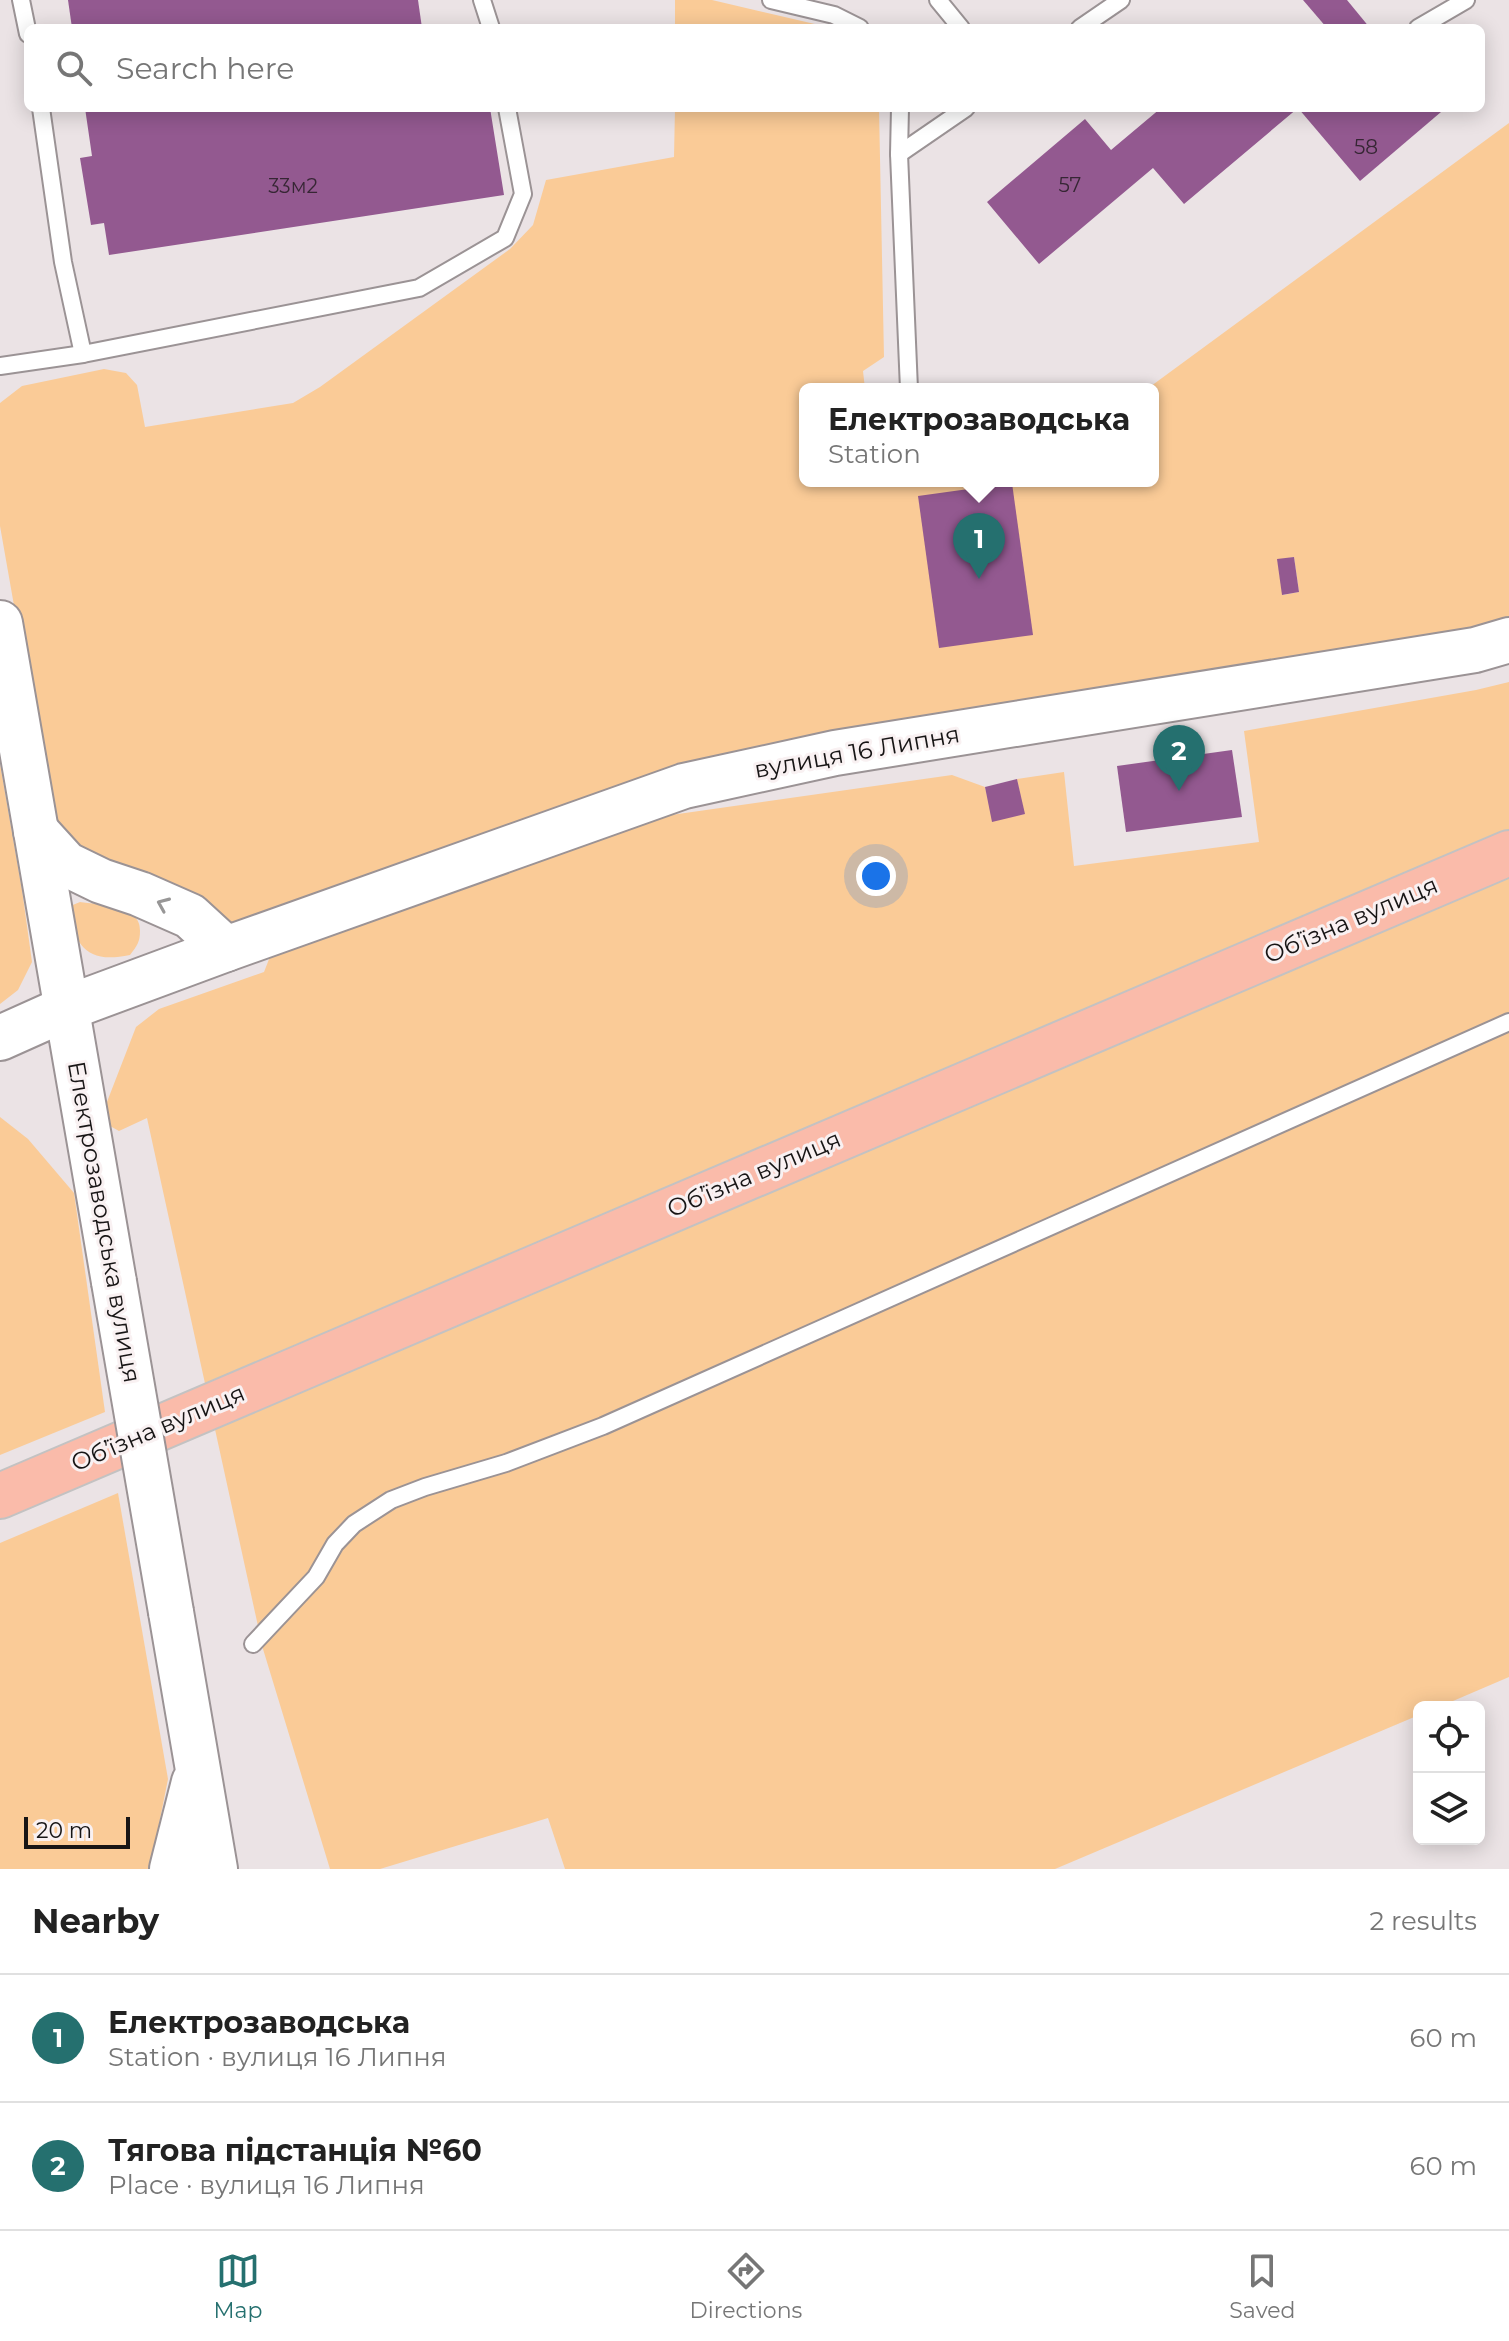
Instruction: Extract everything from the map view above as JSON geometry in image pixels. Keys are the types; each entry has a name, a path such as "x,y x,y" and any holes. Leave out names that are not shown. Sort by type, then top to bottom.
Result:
{"main road":[{"name":"Електрозаводська вулиця","path":"0,623 215,1869"},
{"name":"вулиця 16 Липня","path":"0,1038 67,1008 226,949 684,786 835,753 1475,650 1509,640"},
{"path":"36,831 66,864 190,916 226,949"},
{"name":"Обʼїзна вулиця","path":"0,1496 1509,853"},
{"path":"172,1869 198,1768"}],"lane":[{"path":"21,0 26,24"},
{"path":"482,0 490,24"},
{"path":"771,0 834,15 852,24"},
{"path":"938,0 958,24"},
{"path":"1086,24 1121,0"},
{"path":"1425,24 1466,0"},
{"path":"42,112 63,262 83,354"},
{"path":"0,366 83,354 419,288 505,238 523,194 508,112"},
{"path":"900,112 909,383"},
{"path":"899,154 960,112"},
{"path":"253,1644 316,1577 335,1544 354,1524 391,1500 506,1463 603,1426 1509,1022"}],"shaded area":[{"path":"675,0 712,0 815,24 675,24"},
{"path":"675,112 879,112 884,357 863,371 864,383 799,383 799,487 1159,487 1159,383 1155,383 1509,123 1509,620 1469,632 840,735 239,924 228,922 173,885 92,854 73,842 52,821 0,526 0,403 22,386 104,369 126,373 137,385 145,427 293,403 320,387 510,249 533,225 546,180 674,157","holes":["1294,557 1299,592 1283,595 1278,560"]},
{"path":"1509,682 1509,1677 1453,1701 1413,1701 1413,1718 1055,1869 565,1869 548,1818 380,1869 330,1869 263,1649 147,1118 119,1131 110,1126 105,1107 136,1027 159,1009 264,972 273,949 671,815 952,775 985,787 993,821 1024,814 1017,779 1064,772 1074,866 1259,842 1244,731"},
{"path":"0,764 32,962 18,990 0,1004"},
{"path":"80,902 118,908 134,916 139,922 140,935 130,955 103,957 93,954 79,942 68,907"},
{"path":"0,1117 28,1139 74,1193 105,1412 0,1455"},
{"path":"118,1493 168,1779 150,1869 0,1869 0,1543"}],"building":[{"path":"68,0 418,0 421,24 71,24"},
{"path":"1303,0 1347,0 1367,24 1324,24"},
{"path":"86,112 491,112 504,195 109,255 104,223 91,225 80,158 92,156"},
{"path":"1156,112 1293,112 1184,204 1153,168 1039,264 987,202 1085,119 1111,150"},
{"path":"1301,112 1441,112 1360,181"},
{"path":"983,487 1013,487 1033,635 939,648 918,496"},
{"path":"1294,557 1299,592 1282,595 1277,559"},
{"path":"1232,750 1242,817 1126,832 1117,766"},
{"path":"1017,779 1025,814 992,822 985,787"}],"place":[{"name":"Електрозаводська","path":"979,579"},
{"name":"Тягова підстанція №60","path":"1179,791"}]}
